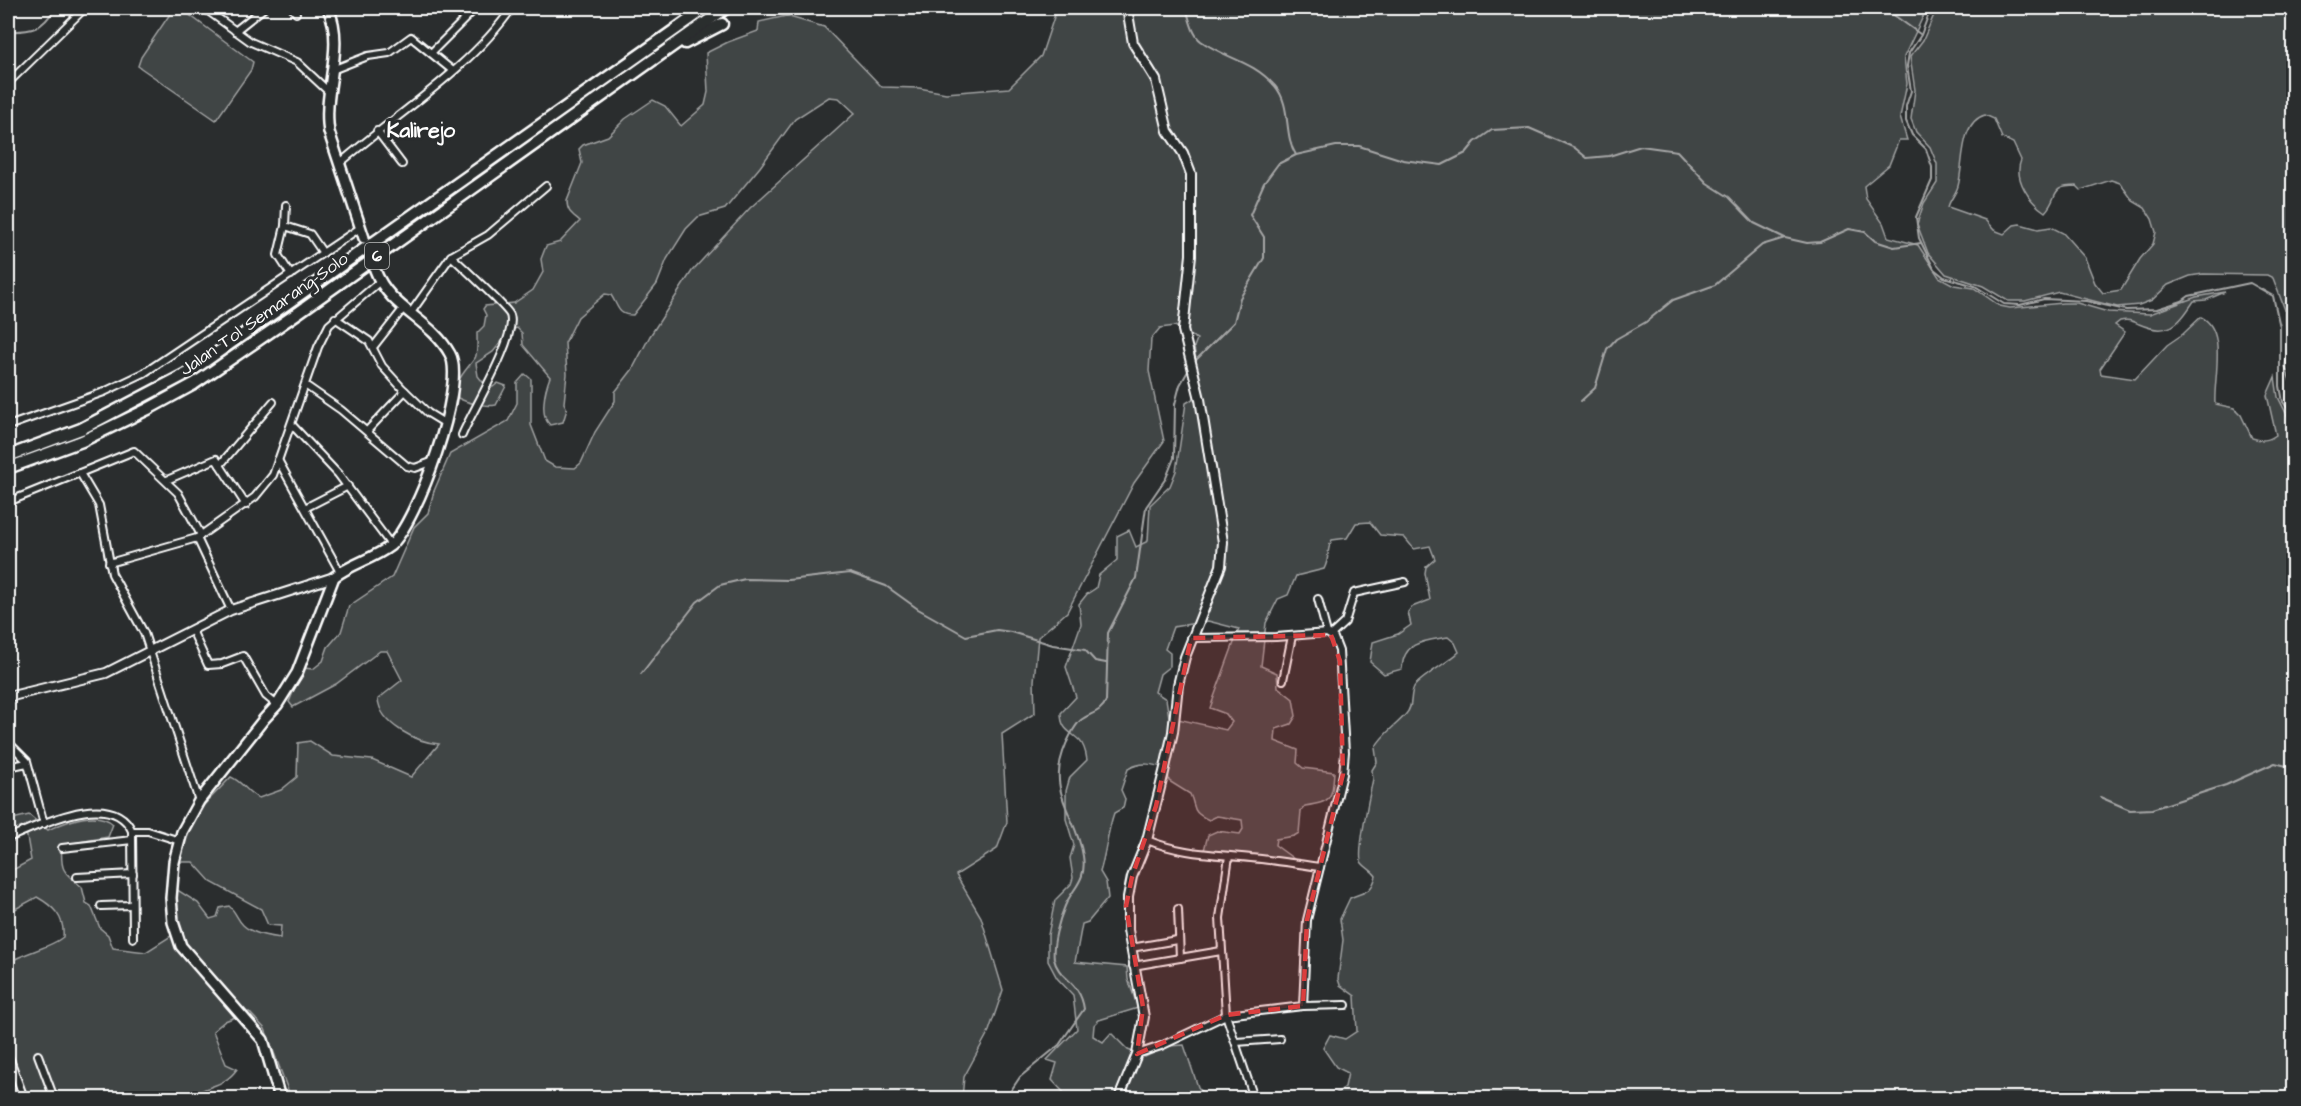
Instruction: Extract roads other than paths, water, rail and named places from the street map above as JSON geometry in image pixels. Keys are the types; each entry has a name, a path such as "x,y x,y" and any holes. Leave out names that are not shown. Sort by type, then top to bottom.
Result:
{"highway":[{"name":"Jalan Tol Semarang–Solo","path":"8,456 81,429 190,372 706,8"},
{"name":"Jalan Tol Semarang–Solo","path":"8,468 82,441 194,384 726,8"},
{"path":"656,58 722,24"},
{"path":"573,102 590,81"}],"main road":[{"path":"328,8 334,25 327,122 364,238"},
{"path":"280,1098 262,1040 181,946 173,922 171,898 180,841 199,801 277,705 297,674 326,591 337,574 391,545 411,518 434,461 446,424 453,372 452,359 441,343 391,299 379,282 375,270"},
{"path":"320,581 326,591"}],"street":[{"path":"8,83 85,8"},
{"path":"204,8 261,48 297,62 330,93"},
{"path":"235,31 264,8"},
{"path":"431,53 476,8"},
{"path":"339,164 481,47 512,8"},
{"path":"1119,1098 1137,1054 1144,1017 1133,966 1126,906 1132,877 1147,840 1173,732 1178,685 1191,638 1223,556 1218,504 1183,318 1189,291 1191,255 1191,174 1183,153 1168,131 1156,80 1133,43 1127,8"},
{"path":"332,70 368,56 389,53 411,37 453,71"},
{"path":"377,131 402,164"},
{"path":"374,346 406,312 451,256 488,235 546,186"},
{"path":"286,205 285,226 278,255 291,275"},
{"path":"285,226 310,234 323,253"},
{"path":"8,426 104,392 144,373 360,228"},
{"path":"451,256 506,309 511,323 507,344 462,435"},
{"path":"109,563 199,537 246,506 268,482 292,425 318,347 335,318 379,282"},
{"path":"335,318 374,346 382,366 405,391 428,413 446,424"},
{"path":"305,385 367,431 409,467 418,468 430,460 434,461"},
{"path":"367,431 405,391"},
{"path":"220,465 273,402"},
{"path":"292,425 319,451 348,486 391,545"},
{"path":"8,502 134,451 167,480 183,500 231,610"},
{"path":"167,480 216,459 246,506"},
{"path":"8,697 100,675 231,610 337,574 278,459"},
{"path":"80,472 99,505 109,563 118,587 144,633 199,801"},
{"path":"305,508 348,486"},
{"path":"1191,638 1329,634 1345,622 1354,593 1404,582"},
{"path":"1303,1006 1307,920 1343,774 1345,752 1339,651 1329,634 1318,598"},
{"path":"192,630 208,665 222,664 243,656 266,696 277,705"},
{"path":"1283,680 1292,636"},
{"path":"8,742 27,763 44,824"},
{"path":"8,767 27,763"},
{"path":"8,838 83,810 97,809 115,816 132,831 148,831 180,841"},
{"path":"132,831 133,938"},
{"path":"62,848 132,840"},
{"path":"1147,840 1189,853 1320,867"},
{"path":"1229,856 1220,918 1226,1015 1254,1098"},
{"path":"77,878 133,874"},
{"path":"101,906 132,905"},
{"path":"1178,909 1177,940 1180,958"},
{"path":"1131,948 1177,940"},
{"path":"1133,966 1221,951"},
{"path":"1137,1054 1161,1046 1226,1015 1303,1006 1346,1005"},
{"path":"1236,1042 1280,1039"},
{"path":"8,1054 24,1098"},
{"path":"38,1055 54,1098"}],"waterway":[{"path":"8,31 36,28 46,21 55,8"},
{"path":"1186,8 1193,30 1201,41 1248,65 1275,86 1284,102 1292,147 1296,155"},
{"path":"1884,8 1920,34"},
{"path":"1931,8 1921,35 1909,53 1907,66 1911,91 1906,106 1906,121 1912,135 1926,149 1932,167 1932,180 1916,217 1919,238 1934,269 1944,277 1975,286 2004,304 2020,305 2044,299 2086,301 2126,310 2157,309 2182,301 2189,296 2250,283 2273,296 2280,327 2280,386 2283,402 2294,417"},
{"path":"1194,362 1234,322 1240,298 1264,258 1264,237 1250,215 1264,183 1278,164 1296,155 1336,146 1359,146 1403,160 1442,165 1466,153 1475,142 1492,130 1529,128 1575,148 1587,158 1609,156 1641,146 1677,151 1707,183 1729,197 1754,223 1785,238 1807,243 1820,242 1849,229 1865,232 1875,241 1894,247 1921,243"},
{"path":"1581,401 1595,388 1607,349 1616,339 1646,322 1673,300 1715,285 1762,245 1785,238"},
{"path":"1006,1098 1020,1077 1059,1045 1084,1009 1078,992 1056,966 1054,959 1055,939 1060,918 1081,878 1084,865 1080,842 1061,793 1059,767 1064,748 1076,726 1081,720 1101,708 1106,701 1108,633 1136,578 1146,507 1166,478 1174,458 1175,404 1180,385 1191,366"},
{"path":"641,674 697,602 720,585 745,579 788,580 850,573 886,586 918,609 966,636 997,630 1011,632 1053,645 1085,650 1095,661 1106,663"},
{"path":"2100,797 2130,810 2152,809 2226,785 2275,763 2294,768"}],"district":[{"name":"Kalirejo","path":"421,130"}]}
